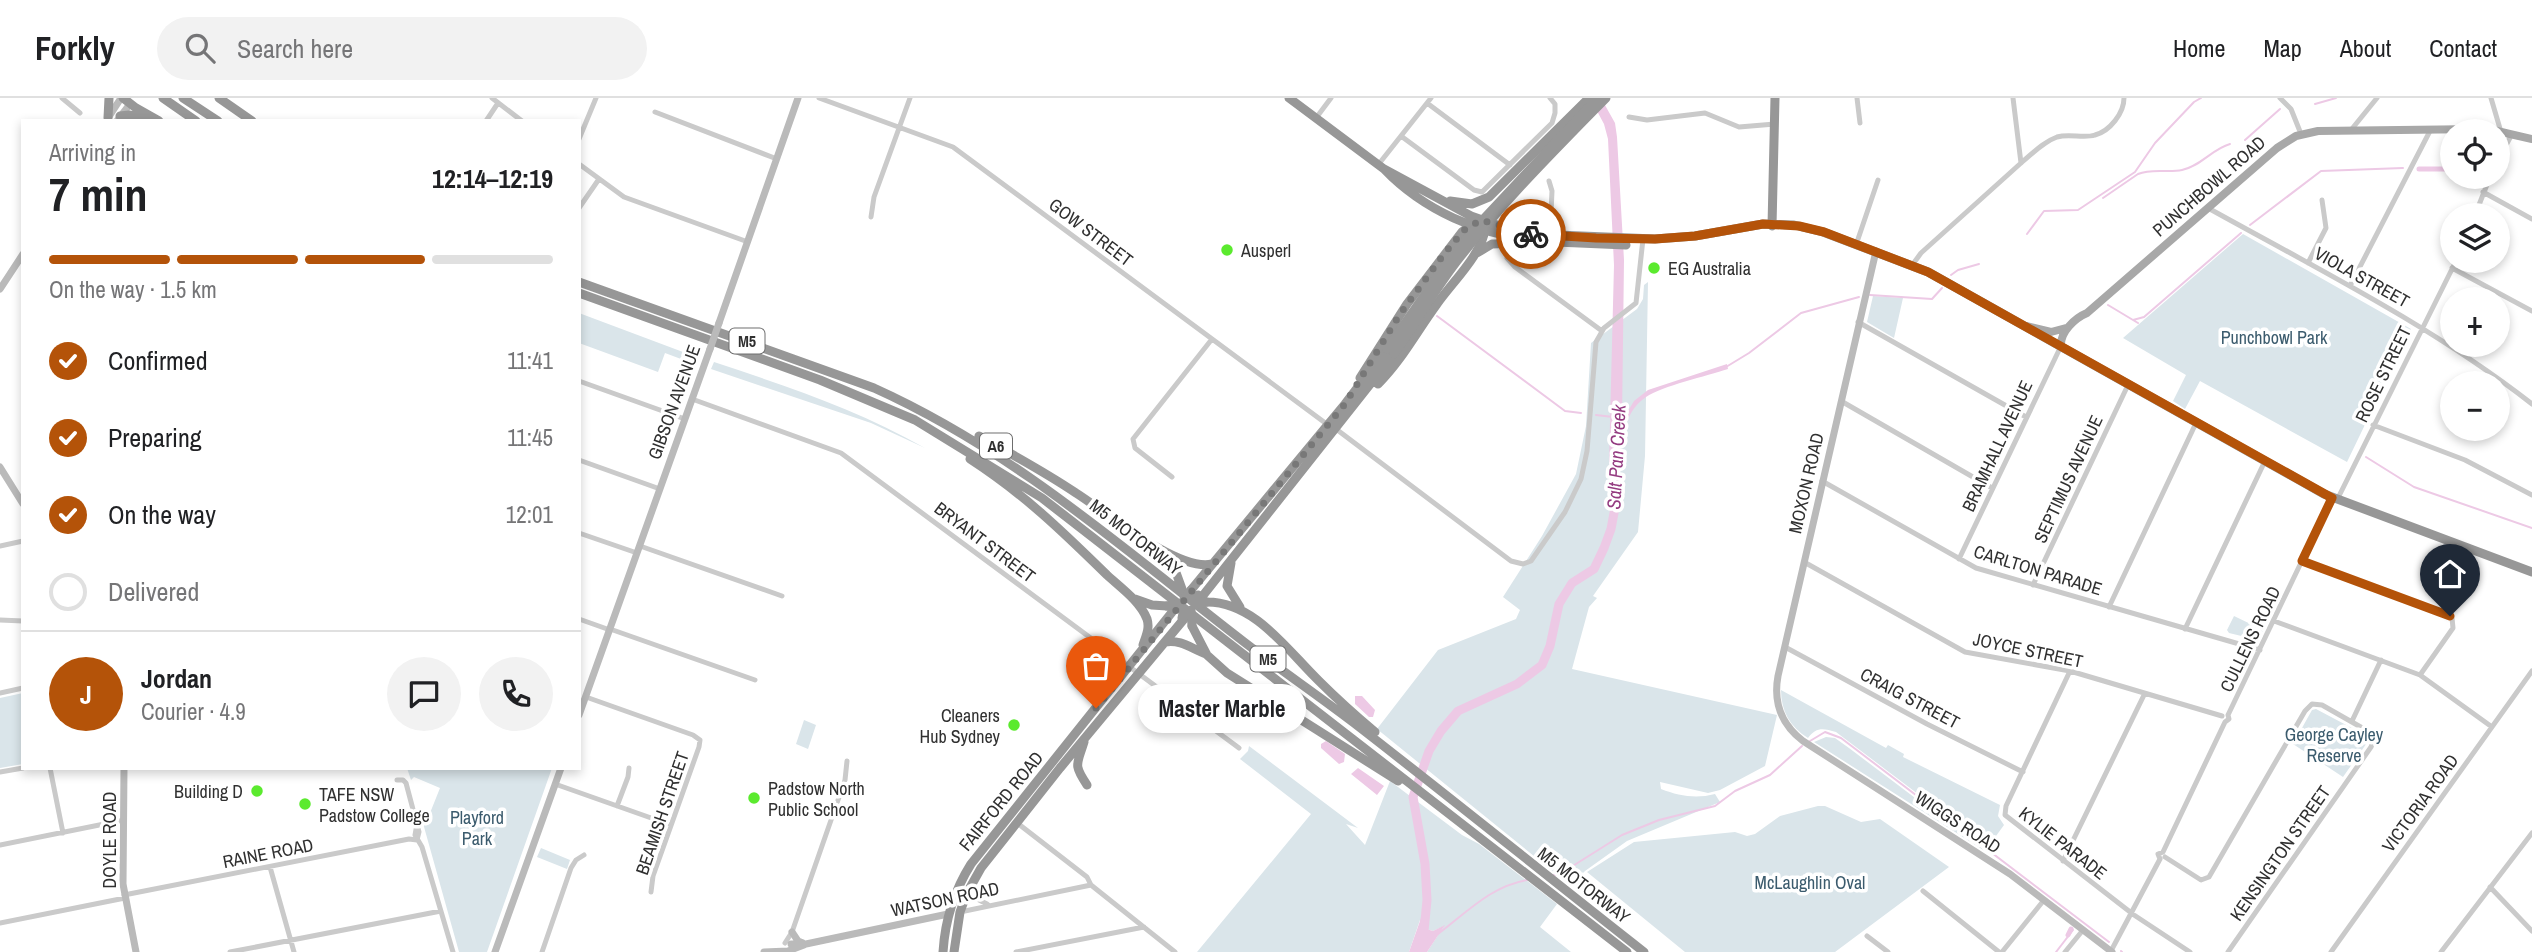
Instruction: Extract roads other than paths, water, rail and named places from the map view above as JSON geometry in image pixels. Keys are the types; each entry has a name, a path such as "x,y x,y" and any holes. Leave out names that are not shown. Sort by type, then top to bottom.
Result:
{"highway":[{"path":"109,98 113,119 129,115 148,119"},
{"path":"163,98 193,119"},
{"path":"183,98 215,119"},
{"path":"219,98 249,119"},
{"path":"1289,98 1406,189 1470,225 1484,224 1550,236 1611,242"},
{"path":"1441,200 1466,204 1478,203 1489,197 1589,98"},
{"path":"1187,604 1212,564 1363,395 1432,284 1476,227 1597,98"},
{"path":"1345,404 1391,352 1473,240 1530,176 1606,98"},
{"path":"1773,226 1776,98"},
{"path":"127,99 154,119"},
{"path":"1381,167 1484,224 1515,238 1693,242 1773,226 1808,228 1913,264 2335,499 2532,572"},
{"path":"1444,254 1456,229 1450,216"},
{"path":"1363,395 1370,393 1400,359 1481,243 1484,224"},
{"path":"1134,670 1187,604 1211,583 1231,560 1332,427 1400,314 1444,254 1470,225"},
{"path":"1468,262 1480,250 1492,244 1527,244 1538,240"},
{"name":"M5 MOTORWAY","path":"581,283 816,365 913,407 987,448 1049,489 1250,646 1385,745 1644,952"},
{"name":"M5 MOTORWAY","path":"581,294 820,380 915,420 1042,498 1374,760 1475,833 1627,952"},
{"name":"M5","path":"881,405 976,463 1031,503 1128,594 1148,622 1147,633 1138,656"},
{"name":"A6","path":"913,407 938,415 1015,456 1075,492 1157,548 1196,564 1212,564"},
{"name":"A6","path":"1157,548 1171,563 1181,582 1192,626 1207,655"},
{"name":"M5","path":"1231,560 1227,586 1244,611 1283,644 1385,745"},
{"path":"1128,594 1147,604 1187,604"},
{"name":"M5","path":"1187,604 1229,604 1244,611"},
{"name":"FAIRFORD ROAD","path":"943,952 948,914 959,885 971,864 1071,739 1090,722 1134,670 1165,642 1175,629 1187,604"},
{"name":"FAIRFORD ROAD","path":"954,952 960,912 987,859 1086,736 1134,670 1138,656 1187,604"},
{"name":"A6","path":"1165,642 1185,644 1207,655 1227,673 1261,696 1374,760"},
{"path":"1086,736 1076,762 1077,769 1087,785"},
{"name":"WATSON ROAD","path":"948,914 960,912"}],"main road":[{"name":"GIBSON AVENUE","path":"584,695 692,400 797,98"},
{"path":"113,119 127,99"},
{"path":"113,119 127,99"},
{"name":"PUNCHBOWL ROAD","path":"2068,327 2280,145 2301,134 2318,131 2440,129"},
{"name":"PUNCHBOWL ROAD","path":"2512,134 2532,139"},
{"name":"MOXON ROAD","path":"1784,722 1777,705 1776,693 1876,251"},
{"path":"0,289 21,257"},
{"name":"PUNCHBOWL ROAD","path":"2061,345 2087,313"},
{"path":"2026,326 2051,332 2068,327"},
{"path":"2061,345 2060,339 2068,327"},
{"path":"1,472 21,501"},
{"name":"WIGGS ROAD","path":"1784,722 1807,743 2010,874 2112,952"},
{"name":"DOYLE ROAD","path":"124,770 125,897 136,952"},
{"path":"495,952 560,770"},
{"name":"WATSON ROAD","path":"768,951 948,914"},
{"path":"792,932 798,940 806,944"}],"street":[{"path":"62,98 80,113"},
{"path":"492,98 519,119"},
{"path":"581,134 596,98"},
{"name":"GOW STREET","path":"819,98 953,147 1507,558 1519,564 1527,564 1538,554 1559,523 1581,480 1587,451 1595,348 1602,331"},
{"path":"871,217 874,197 910,98"},
{"path":"1316,118 1331,98"},
{"path":"1401,136 1474,190 1486,191 1552,122 1556,113 1555,104 1550,98"},
{"path":"1857,98 1860,123"},
{"path":"2013,98 2021,163"},
{"path":"1913,264 1921,253 2021,163 2055,138 2072,135 2093,136 2100,133 2122,112 2124,98"},
{"path":"2280,98 2291,109 2301,134"},
{"path":"2351,130 2376,98"},
{"path":"2491,98 2495,119"},
{"path":"1381,167 1429,101 1510,165"},
{"path":"487,119 498,103"},
{"path":"654,112 777,159"},
{"path":"1629,117 1647,120 1705,113 1739,127 1774,124"},
{"path":"2350,286 2431,129"},
{"path":"2510,138 2512,134"},
{"path":"581,166 624,197 748,242"},
{"path":"581,205 598,179"},
{"path":"1856,245 1878,180"},
{"path":"1549,181 1552,191 1550,236"},
{"path":"2479,203 2484,189"},
{"path":"2483,192 2532,219"},
{"path":"2308,263 2326,228 2322,200"},
{"name":"VIOLA STREET","path":"2208,208 2422,327 2532,404"},
{"path":"1507,257 1518,270 1602,331 1630,310 1638,297 1643,242"},
{"name":"ROSE STREET","path":"2335,499 2449,273"},
{"path":"2461,273 2532,311"},
{"path":"1858,322 2026,417"},
{"path":"1172,477 1138,451 1133,445 1133,439 1212,339"},
{"name":"BRAMHALL AVENUE","path":"1958,559 2061,345"},
{"path":"581,382 685,419"},
{"name":"SEPTIMUS AVENUE","path":"2034,585 2128,385"},
{"name":"BRYANT STREET","path":"692,400 841,453 1239,748"},
{"path":"1841,401 1992,488"},
{"path":"2109,607 2196,423"},
{"path":"2373,425 2465,460 2532,495"},
{"path":"581,461 660,489"},
{"path":"2185,629 2265,461"},
{"name":"CARLTON PARADE","path":"1822,481 1981,570 2260,650"},
{"name":"CULLENS ROAD","path":"2112,952 2162,856 2225,718 2335,499"},
{"path":"581,534 782,596"},
{"path":"0,546 21,541"},
{"path":"2302,561 2450,616 2454,621 2453,628 2420,675"},
{"name":"JOYCE STREET","path":"1804,562 1965,652 2070,671 2225,718"},
{"path":"0,620 21,621"},
{"path":"581,620 755,680"},
{"path":"2274,621 2420,675 2492,727"},
{"name":"CRAIG STREET","path":"1785,647 1927,724 2023,772"},
{"path":"2162,856 2201,880 2209,877 2305,711 2309,706 2318,704 2352,722 2381,660"},
{"name":"KYLIE PARADE","path":"2070,671 2006,806 2005,815 2131,913"},
{"name":"VICTORIA ROAD","path":"2331,952 2532,671"},
{"path":"0,693 21,688"},
{"path":"2063,861 2145,693"},
{"name":"BEAMISH STREET","path":"584,695 693,735 700,740 653,876 651,892"},
{"name":"KENSINGTON STREET","path":"2228,952 2371,747 2373,734 2352,722"},
{"path":"788,946 845,780 847,761"},
{"path":"0,772 21,768"},
{"path":"617,806 629,768"},
{"path":"50,770 62,833"},
{"path":"397,780 406,783 420,836 417,840 422,847 453,952"},
{"path":"555,784 671,825"},
{"path":"0,845 124,820"},
{"path":"1016,822 1087,877 1091,885 1175,952"},
{"path":"2441,952 2532,833"},
{"name":"RAINE ROAD","path":"0,923 412,838 417,840"},
{"path":"542,952 573,865 584,855"},
{"path":"270,867 294,952"},
{"name":"WATSON ROAD","path":"960,912 1091,885"},
{"path":"971,886 977,899 994,905"},
{"path":"2490,887 2532,931"},
{"path":"1923,891 2000,952 2044,900"},
{"path":"230,952 441,911"},
{"path":"2131,913 2190,952"},
{"path":"1016,952 1144,927"},
{"path":"2065,952 2083,930"},
{"path":"1867,936 1888,952"}],"water":[{"path":"1590,98 1601,98 1615,123 1617,137 1624,260 1622,421 1634,401 1648,390 1727,364 1728,369 1663,389 1646,397 1635,407 1623,433 1617,509 1612,508 1614,484 1609,462 1614,265 1608,139 1604,124"},
{"path":"1355,696 1362,696 1375,710 1373,717 1369,717 1355,704"},
{"path":"1326,741 1345,754 1344,762 1339,764 1321,748 1321,744"},
{"path":"1358,768 1384,786 1377,795 1351,774"},
{"path":"1421,918 1423,928 1433,931 1445,925 1427,952 1409,952"}],"waterway":[{"path":"2027,234 2044,211 2078,210 2135,172 2155,143 2201,98"},
{"path":"2315,104 2336,98"},
{"path":"2245,140 2280,109"},
{"path":"2103,198 2138,174 2189,168 2230,144"},
{"path":"2250,225 2321,171 2403,168"},
{"path":"2419,169 2440,169"},
{"path":"2133,320 2144,317 2241,233"},
{"path":"1951,275 1979,264"},
{"path":"1870,295 1932,299 1942,288"},
{"path":"1726,367 1801,313 1859,297"},
{"path":"2108,305 2138,323"},
{"path":"1437,316 1565,411 1581,413"},
{"path":"1596,415 1613,417"},
{"path":"2366,457 2414,487 2532,528"},
{"name":"Salt Pan Creek","path":"1422,952 1427,900 1425,864 1413,797 1429,751 1458,711 1517,684 1542,665 1550,646 1559,604 1572,583 1594,569 1611,529 1617,497"},
{"path":"1810,741 1825,732 1841,738 2109,942"},
{"path":"1553,875 1560,874 1622,835 1659,820 1715,806 1735,791 1770,775 1802,746"},
{"path":"1438,934 1490,894 1527,880"},
{"path":"2068,935 2071,929"},
{"path":"2056,952 2073,930"}],"place":[{"name":"Ausperl","path":"1227,250"},
{"name":"EG Australia","path":"1654,268"},
{"name":"Master Marble","path":"1096,708"},
{"name":"Cleaners Hub Sydney","path":"1014,725"},
{"name":"Building D","path":"257,791"},
{"name":"Padstow North Public School","path":"754,798"},
{"name":"TAFE NSW Padstow College","path":"305,804"}],"park label":[{"name":"Punchbowl Park","path":"2274,337"},
{"name":"George Cayley Reserve","path":"2334,744"},
{"name":"Playford Park","path":"477,827"},
{"name":"McLaughlin Oval","path":"1810,882"}]}
